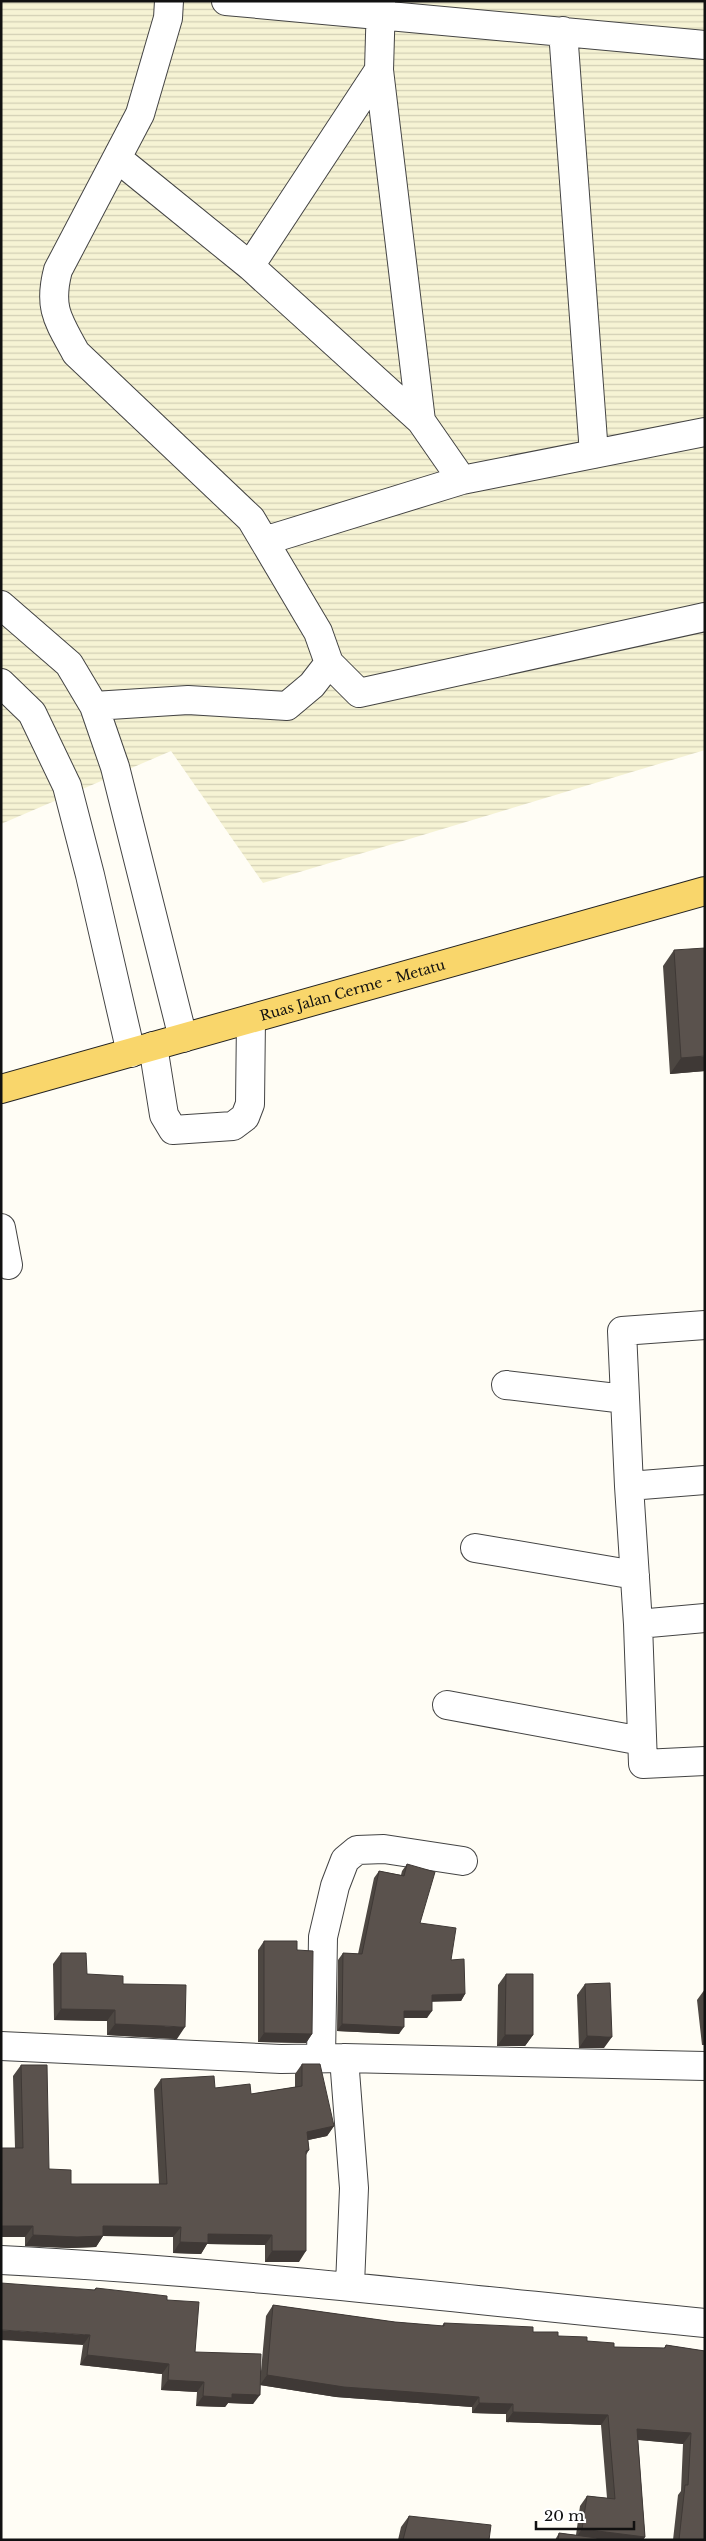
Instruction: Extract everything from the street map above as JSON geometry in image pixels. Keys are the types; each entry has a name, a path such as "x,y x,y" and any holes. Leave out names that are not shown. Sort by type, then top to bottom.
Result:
{"main road":[{"name":"Ruas Jalan Cerme - Metatu","path":"1,1089 705,891"}],"street":[{"path":"169,1 168,18 140,114 58,270 53,291 56,318 76,353 251,520 318,632 329,664 359,693 705,617"},
{"path":"226,1 382,8 563,31 705,45"},
{"path":"382,8 380,70 422,421"},
{"path":"563,31 594,454"},
{"path":"250,266 380,70"},
{"path":"117,158 250,266 422,421 462,480"},
{"path":"264,541 462,480 705,432"},
{"path":"1,605 69,664 94,706 115,768 183,1038"},
{"path":"94,706 188,700 287,706 312,684 329,664"},
{"path":"1,683 32,713 67,786 90,875 142,1049 164,1114 173,1130 233,1126 245,1117 250,1104 251,1019"},
{"path":"1,1228 8,1265"},
{"path":"705,1325 622,1331 638,1624 643,1764 705,1761"},
{"path":"506,1385 625,1399"},
{"path":"629,1486 705,1480"},
{"path":"475,1548 635,1575"},
{"path":"638,1624 705,1618"},
{"path":"447,1705 642,1740"},
{"path":"350,2286 354,2188 333,2058 324,1937 335,1886 345,1860 357,1850 384,1850 463,1861"},
{"path":"1,2046 281,2059 333,2058 705,2066"},
{"path":"1,2260 146,2267 705,2323"}],"shaded area":[{"path":"1,1 705,1 705,750 263,883 171,751 1,824"}],"building":[{"path":"705,948 705,1056 681,1058 674,950"},
{"path":"407,1864 435,1872 420,1923 456,1928 451,1960 464,1959 465,1994 432,1995 432,2011 404,2011 404,2027 342,2024 343,1953 362,1954 379,1871 404,1876"},
{"path":"264,1941 297,1941 297,1950 313,1951 312,2034 264,2033"},
{"path":"61,1953 86,1953 87,1974 123,1976 123,1984 186,1985 185,2027 115,2024 115,2010 61,2009"},
{"path":"506,1974 533,1974 533,2035 505,2035"},
{"path":"610,1983 612,2037 587,2036 585,1984"},
{"path":"302,2064 320,2064 334,2126 307,2132 309,2150 306,2151 306,2251 272,2251 272,2235 208,2234 208,2243 180,2242 181,2227 103,2226 103,2236 77,2237 33,2235 33,2226 1,2226 1,2148 23,2148 21,2065 47,2065 49,2169 71,2170 71,2184 167,2184 161,2079 214,2076 215,2088 250,2084 251,2094 302,2086"},
{"path":"1,2283 95,2290 96,2288 167,2296 167,2300 199,2302 195,2352 261,2354 260,2395 232,2394 232,2398 203,2396 204,2382 168,2380 169,2364 87,2355 90,2335 1,2330"},
{"path":"273,2305 395,2322 444,2326 444,2323 533,2327 533,2332 558,2332 558,2336 587,2337 587,2341 614,2343 614,2347 665,2348 666,2345 705,2351 705,2540 679,2540 685,2485 688,2485 691,2433 637,2429 645,2537 582,2529 587,2496 615,2499 608,2415 513,2412 513,2404 479,2403 479,2397 344,2387 267,2375"},
{"path":"409,2516 491,2525 489,2540 403,2540"},
{"path":"559,2533 597,2538 597,2540 558,2540"}]}
